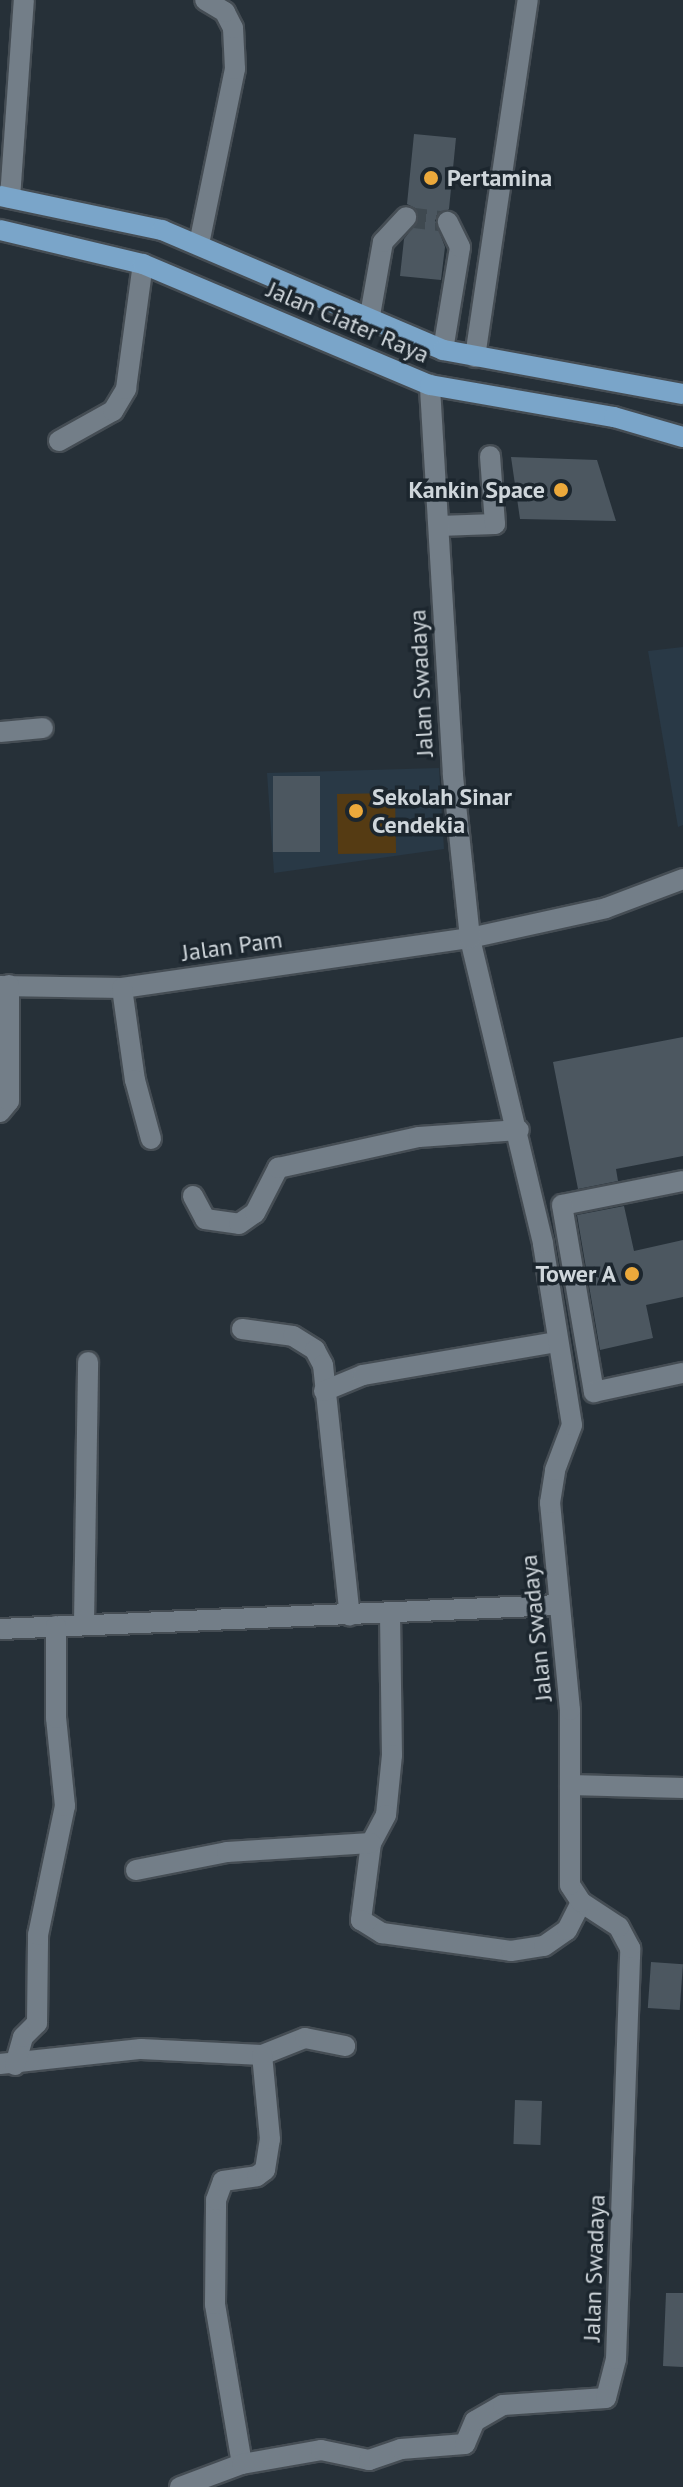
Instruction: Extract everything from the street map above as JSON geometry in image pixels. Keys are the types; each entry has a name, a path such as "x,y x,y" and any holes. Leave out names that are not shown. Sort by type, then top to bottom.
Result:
{"main road":[{"name":"Jalan Ciater Raya","path":"5,197 120,218 199,244 400,336 443,350 683,394"},
{"name":"Jalan Ciater Raya","path":"0,230 143,264 430,385 614,417 683,437"},
{"path":"387,369 400,336"}],"street":[{"path":"5,197 24,0"},
{"path":"199,244 235,69 233,28 225,12 205,0"},
{"path":"475,357 528,0"},
{"path":"369,321 383,242 406,217"},
{"path":"443,350 460,247 448,222"},
{"path":"59,441 113,411 126,389 143,264"},
{"name":"Jalan Swadaya","path":"180,2487 242,2464 321,2450 369,2460 401,2449 465,2444 475,2421 503,2405 606,2398 616,2359 630,1948 619,1927 581,1902 570,1885 570,1710 550,1503 555,1470 572,1425 556,1342 543,1243 519,1130 470,938 453,775 430,385"},
{"path":"439,526 495,524 490,456"},
{"path":"0,732 43,728"},
{"name":"Jalan Pam","path":"4,985 122,988 470,938 606,908 683,879"},
{"path":"0,1112 9,1101 4,985"},
{"path":"122,988 135,1080 151,1139"},
{"path":"193,1196 205,1219 239,1224 255,1213 278,1168 419,1137 519,1130"},
{"path":"683,1181 562,1205 594,1392 683,1373"},
{"path":"242,1329 281,1332 308,1344 323,1365 350,1616"},
{"path":"324,1391 363,1375 556,1342"},
{"path":"84,1624 88,1362"},
{"path":"0,1629 559,1605"},
{"path":"390,1614 392,1755 386,1815 371,1843 361,1920 382,1933 511,1951 544,1946 567,1930 581,1902"},
{"path":"7,2065 23,2037 37,2023 38,1935 65,1806 56,1718 56,1626"},
{"path":"570,1785 683,1788"},
{"path":"136,1870 227,1852 371,1843"},
{"path":"7,2065 141,2049 262,2055 305,2038 345,2046"},
{"path":"242,2464 215,2304 216,2200 223,2181 265,2170 270,2139 262,2055"}],"shaded area":[{"path":"683,647 683,825 678,827 648,651"},
{"name":"Sekolah Sinar Cendekia","path":"439,768 444,849 274,873 267,773"},
{"path":"395,793 396,853 338,854 337,794"}],"building":[{"name":"Pertamina","path":"414,134 456,138 449,209 435,220 445,247 441,280 400,276 404,239 419,219 415,208 407,204"},
{"name":"Kankin Space","path":"511,457 597,460 616,521 520,519"},
{"path":"273,776 320,776 320,852 273,852"},
{"path":"683,1037 683,1156 616,1169 618,1181 578,1189 553,1062"},
{"name":"Tower A","path":"624,1206 634,1251 683,1240 683,1297 646,1305 653,1338 600,1350 577,1215"},
{"path":"651,1962 683,1964 680,2010 648,2008"},
{"path":"515,2100 542,2101 540,2145 513,2144"},
{"path":"666,2293 683,2293 683,2367 663,2366"}],"tunnel":[{"path":"406,217 448,222"}],"place":[{"name":"Pertamina","path":"431,178"},
{"name":"Kankin Space","path":"561,490"},
{"name":"Sekolah Sinar Cendekia","path":"356,811"},
{"name":"Tower A","path":"632,1274"}]}
